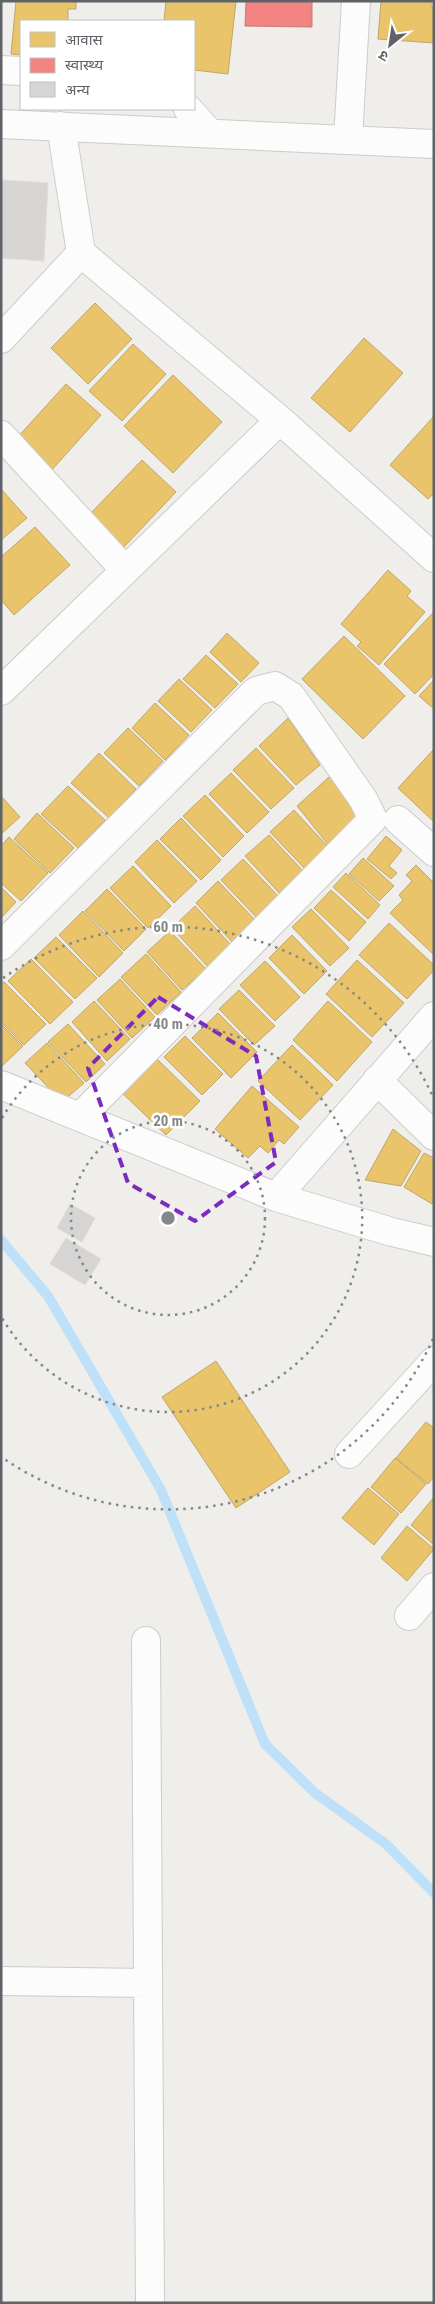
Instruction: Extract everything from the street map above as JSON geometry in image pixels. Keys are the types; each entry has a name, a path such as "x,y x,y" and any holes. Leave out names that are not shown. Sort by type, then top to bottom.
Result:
{"street":[{"path":"348,139 356,1"},
{"path":"1,70 20,71"},
{"path":"189,110 209,132"},
{"path":"1,124 209,132 434,144"},
{"path":"61,126 81,253 280,420 434,558"},
{"path":"1,339 81,253"},
{"path":"1,691 280,420"},
{"path":"1,436 125,570"},
{"path":"1,946 256,691 275,686 291,696 363,799 373,819 80,1117"},
{"path":"398,820 434,852"},
{"path":"276,1197 434,1016"},
{"path":"377,1080 434,1136"},
{"path":"1,1085 276,1197 392,1232 434,1242"},
{"path":"349,1454 434,1361"},
{"path":"410,1616 434,1587"},
{"path":"146,1642 150,2303"},
{"path":"1,1980 148,1983"}],"highlighted area":[{"path":"158,997 256,1056 276,1162 195,1221 128,1183 88,1068"}],"building: आवास":[{"path":"16,1 76,1 76,9 68,9 68,20 20,20 20,55 11,54"},
{"path":"166,1 236,1 228,74 195,70 195,20 164,20"},
{"path":"381,1 431,1 431,7 434,8 434,43 378,39"},
{"path":"95,303 132,339 88,384 51,348"},
{"path":"364,338 403,373 350,432 311,398"},
{"path":"133,344 166,374 122,421 89,391"},
{"path":"173,375 222,422 173,473 124,426"},
{"path":"66,384 101,415 50,472 15,440"},
{"path":"434,416 434,493 428,499 390,465"},
{"path":"142,460 176,492 124,547 90,514"},
{"path":"1,489 27,518 1,540"},
{"path":"35,527 70,565 14,615 1,600 1,557"},
{"path":"388,570 411,591 407,596 425,612 379,665 357,646 361,642 341,624"},
{"path":"434,612 434,674 415,694 384,664"},
{"path":"227,633 259,663 241,682 210,652"},
{"path":"344,636 405,696 363,739 302,679"},
{"path":"206,655 238,684 215,708 183,679"},
{"path":"179,679 212,710 191,732 158,701"},
{"path":"434,680 434,709 419,696"},
{"path":"155,703 189,735 165,760 132,728"},
{"path":"288,718 320,765 296,785 259,746"},
{"path":"128,728 163,761 139,786 104,753"},
{"path":"256,748 294,788 271,809 233,770"},
{"path":"434,749 434,820 433,821 398,788"},
{"path":"99,753 136,789 109,818 71,783"},
{"path":"339,768 368,821 334,852 297,806"},
{"path":"231,773 269,812 247,833 209,794"},
{"path":"68,786 105,820 78,848 41,814"},
{"path":"205,795 244,836 223,857 183,816"},
{"path":"1,796 20,817 1,834"},
{"path":"294,810 331,850 307,871 270,832"},
{"path":"37,813 74,848 50,873 14,839"},
{"path":"181,818 221,860 201,880 160,839"},
{"path":"269,835 305,873 281,895 245,856"},
{"path":"386,836 402,850 389,866 397,873 391,879 367,859"},
{"path":"9,837 48,873 21,901 1,883 1,846"},
{"path":"157,840 197,881 174,903 135,862"},
{"path":"363,858 394,886 379,901 349,874"},
{"path":"243,859 280,898 258,919 221,880"},
{"path":"416,865 434,883 434,955 390,913 403,900 399,895 412,881 406,875"},
{"path":"133,866 171,906 148,928 110,888"},
{"path":"346,873 380,905 368,919 333,887"},
{"path":"218,881 256,921 233,943 196,903"},
{"path":"1,887 16,902 1,918"},
{"path":"107,889 146,929 124,951 85,911"},
{"path":"331,890 366,922 349,941 314,908"},
{"path":"195,906 231,945 208,967 172,928"},
{"path":"311,909 349,948 330,966 292,927"},
{"path":"83,911 123,953 99,977 59,935"},
{"path":"389,923 434,965 434,970 407,999 359,955"},
{"path":"170,931 206,969 182,990 147,952"},
{"path":"292,935 327,971 304,994 269,958"},
{"path":"56,937 97,978 75,999 34,958"},
{"path":"146,954 181,992 157,1015 121,977"},
{"path":"31,959 73,1002 50,1024 8,981"},
{"path":"357,960 404,1003 372,1037 326,994"},
{"path":"265,961 300,997 275,1021 240,985"},
{"path":"120,979 155,1017 132,1038 97,1000"},
{"path":"4,982 46,1024 24,1045 1,1022 1,984"},
{"path":"239,990 275,1026 254,1045 219,1009"},
{"path":"94,1001 130,1039 107,1061 72,1022"},
{"path":"328,1001 372,1042 337,1081 293,1040"},
{"path":"218,1013 257,1052 231,1078 192,1038"},
{"path":"1,1024 23,1046 1,1067"},
{"path":"68,1024 105,1064 86,1082 48,1042"},
{"path":"185,1036 223,1074 202,1095 164,1057"},
{"path":"47,1043 84,1083 62,1102 25,1063"},
{"path":"292,1045 333,1085 300,1120 258,1081"},
{"path":"154,1056 200,1101 166,1135 119,1090"},
{"path":"252,1086 299,1127 284,1144 279,1140 268,1153 260,1146 248,1158 215,1129"},
{"path":"393,1129 421,1151 401,1186 365,1180"},
{"path":"424,1153 434,1158 434,1200 432,1204 404,1187"},
{"path":"216,1361 290,1472 236,1508 162,1397"},
{"path":"426,1422 434,1428 434,1477 428,1484 396,1458"},
{"path":"395,1458 426,1484 401,1513 371,1487"},
{"path":"368,1488 399,1514 374,1545 342,1518"},
{"path":"434,1497 434,1545 411,1525"},
{"path":"407,1526 434,1549 407,1581 381,1558"}],"building: स्वास्थ्य":[{"path":"246,1 312,1 312,27 245,26"}],"building: अन्य":[{"path":"1,180 48,183 44,261 1,258"},
{"path":"70,1204 95,1218 82,1242 57,1228"},
{"path":"66,1238 101,1259 85,1285 50,1264"}],"waterway":[{"path":"1,1240 48,1296 161,1490 265,1744 315,1793 386,1844 434,1893"}]}
